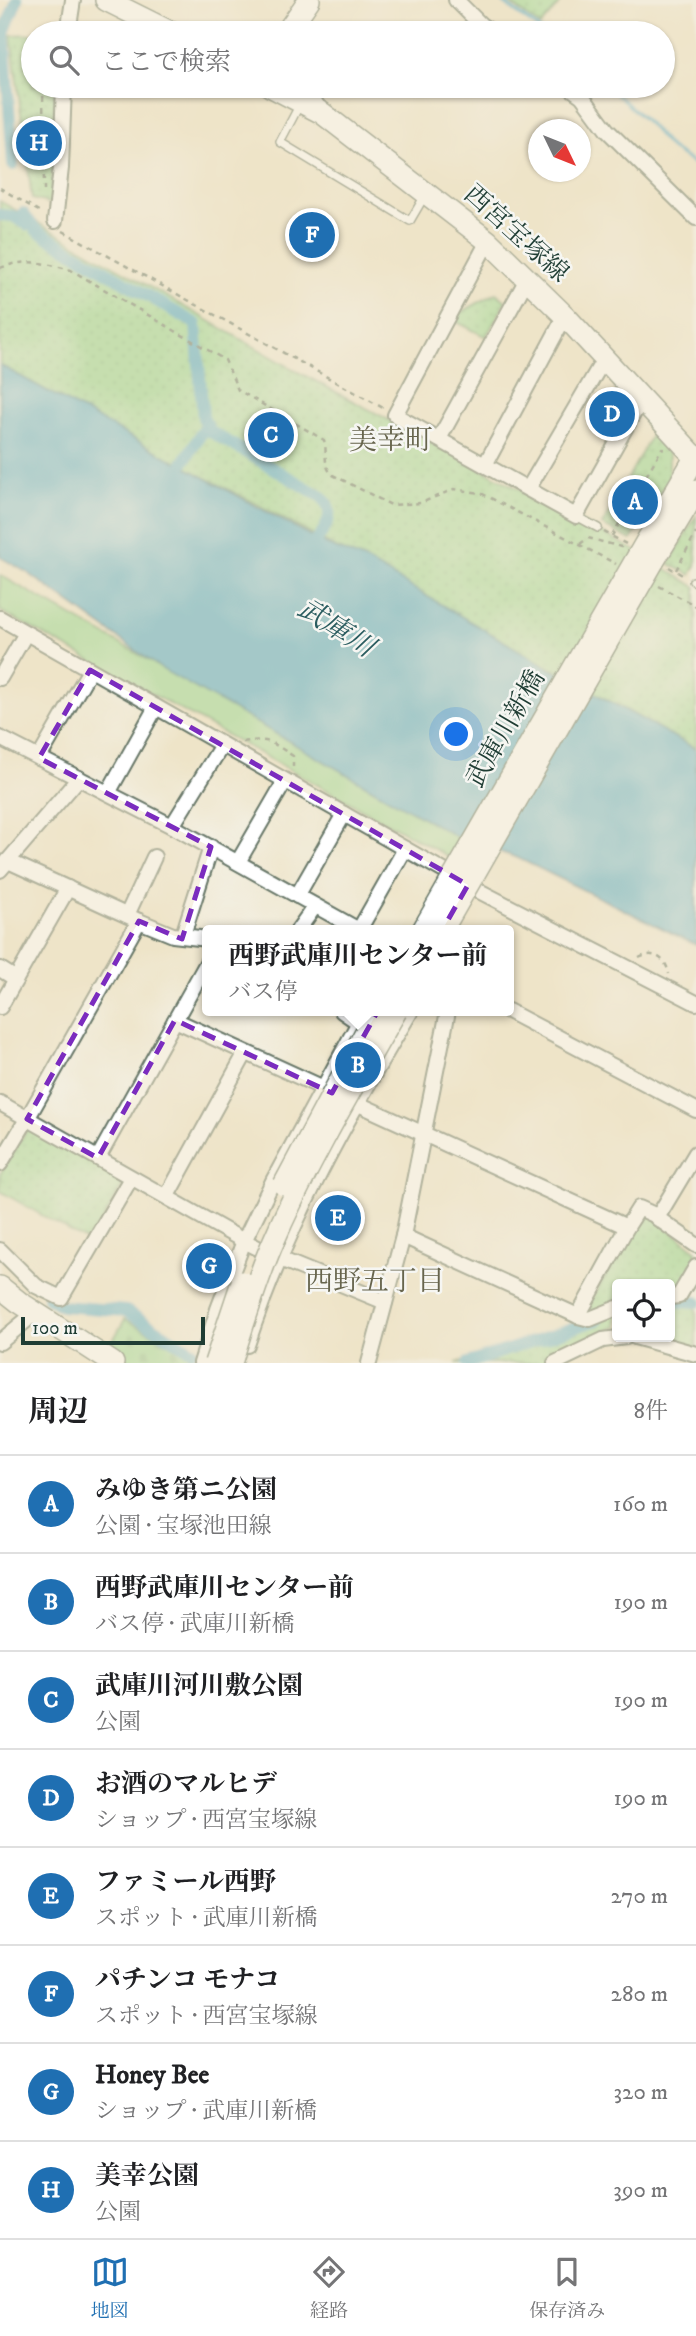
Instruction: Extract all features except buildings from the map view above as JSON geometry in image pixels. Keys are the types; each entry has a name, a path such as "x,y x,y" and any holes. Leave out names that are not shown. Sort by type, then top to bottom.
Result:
{"street":[{"path":"70,21 73,0"},
{"path":"106,0 147,21"},
{"path":"294,21 309,0"},
{"path":"456,0 477,21"},
{"path":"55,221 61,168 64,98"},
{"name":"西宮宝塚線","path":"307,98 322,113 488,241 565,316 696,457"},
{"path":"583,98 607,130 696,218"},
{"path":"488,241 395,415 576,516 641,400"},
{"path":"439,439 527,279"},
{"path":"485,465 565,316"},
{"path":"528,489 604,359"},
{"path":"641,561 696,457"},
{"path":"641,561 696,491"},
{"name":"武庫川新橋","path":"426,925 641,561"},
{"name":"武庫川新橋","path":"445,925 641,561"},
{"path":"0,618 479,891 696,1003"},
{"path":"0,678 26,633"},
{"path":"40,758 90,670"},
{"path":"108,793 156,707"},
{"path":"0,738 172,826 350,925"},
{"path":"172,826 222,745"},
{"path":"79,778 4,866 68,888 173,935 202,938"},
{"path":"238,862 285,781"},
{"path":"297,896 344,814"},
{"path":"183,935 211,847"},
{"path":"362,925 405,849"},
{"path":"0,1164 27,1119 133,918 154,857"},
{"path":"0,1007 68,888"},
{"path":"301,925 315,905"},
{"path":"0,969 16,979"},
{"path":"98,1158 202,972"},
{"path":"514,1014 696,1110"},
{"path":"201,1363 244,1241 362,1016"},
{"path":"215,1363 225,1327 273,1208 303,1145 374,1016"},
{"path":"231,1363 256,1285 288,1210 325,1136 393,1016"},
{"path":"241,1363 280,1259 312,1186 408,1016"},
{"path":"369,1363 403,1236 447,1016"},
{"path":"176,1020 245,1054 627,1227"},
{"path":"167,1196 245,1054"},
{"path":"0,1104 244,1241 280,1259 385,1302"},
{"path":"659,1217 696,1153"},
{"path":"0,1250 36,1286 61,1298 131,1178"},
{"path":"578,1316 639,1208 659,1217 657,1218 696,1245"},
{"path":"403,1236 578,1316 590,1320 612,1310"},
{"path":"675,1296 679,1296 696,1267"},
{"path":"0,1287 113,1363"},
{"path":"0,1342 35,1312"},
{"path":"555,1363 603,1340 612,1339"},
{"path":"653,1342 696,1354"}],"lane":[{"path":"301,98 281,142 410,221 427,193"},
{"path":"576,516 598,528"},
{"path":"331,1072 337,1066 347,1064 365,1074 367,1085"}],"path":[{"path":"0,188 44,215 43,98"},
{"path":"55,221 63,231 395,415"},
{"path":"0,268 17,262 45,263 71,270 225,360 238,390 324,440 325,465 331,474 391,505 421,503 454,489 481,493 580,544 676,571 695,581"},
{"path":"612,536 662,448 670,450"},
{"path":"620,522 639,533"},
{"path":"598,528 612,536 696,606"},
{"path":"676,571 696,533"},
{"path":"580,544 588,538 621,547 641,561"},
{"path":"675,552 683,557"}],"highlighted area":[{"path":"90,670 468,885 422,965 408,957 332,1093 175,1020 98,1158 27,1119 139,921 182,939 211,847 39,758"}],"green space":[{"path":"506,0 563,0 544,21 533,21"},
{"path":"11,35 21,35 21,98 55,98 51,204 32,199"},
{"path":"0,201 302,374 629,547 696,587 696,749 255,503 159,454 0,365"},
{"path":"496,293 506,301 486,337 455,321 458,314"},
{"path":"653,432 669,454 669,478 631,540 602,525"},
{"path":"696,516 696,565 691,575 669,564"},
{"path":"0,575 459,838 449,857 0,611"},
{"path":"30,1125 122,1179 124,1183 90,1243 0,1191 0,1174"},
{"path":"640,1215 651,1215 696,1250 696,1261 679,1292 675,1292 675,1279 612,1279 612,1307 584,1313"},
{"path":"675,1304 696,1304 696,1351 664,1342 675,1342"},
{"path":"612,1314 612,1329 595,1335 587,1345 550,1363 456,1363"},
{"path":"125,1319 190,1355 188,1363 134,1363 108,1349"}],"water":[{"name":"武庫川","path":"0,365 325,544 365,560 558,673 696,749 696,945 518,858 459,838 160,668 28,573 0,557"}],"waterway":[{"path":"13,165 4,33 17,0"},
{"path":"500,0 528,21"},
{"path":"621,98 670,148 696,165"},
{"path":"23,213 37,231 196,324 203,418 211,432 322,497 327,504 329,518 309,553"},
{"path":"0,215 13,216 28,225"},
{"path":"174,478 207,424"},
{"path":"48,1298 62,1306 126,1311 192,1351"},
{"path":"675,1302 696,1302"},
{"path":"468,1363 597,1320"}],"place":[{"name":"美幸公園","path":"39,143"},
{"name":"パチンコ モナコ","path":"312,235"},
{"name":"お酒のマルヒデ","path":"612,414"},
{"name":"武庫川河川敷公園","path":"271,435"},
{"name":"みゆき第ニ公園","path":"635,502"},
{"name":"西野武庫川センター前","path":"358,1065"},
{"name":"ファミール西野","path":"338,1218"},
{"name":"Honey Bee","path":"209,1266"}],"district":[{"name":"美幸町","path":"391,440"},
{"name":"西野五丁目","path":"375,1281"}]}
